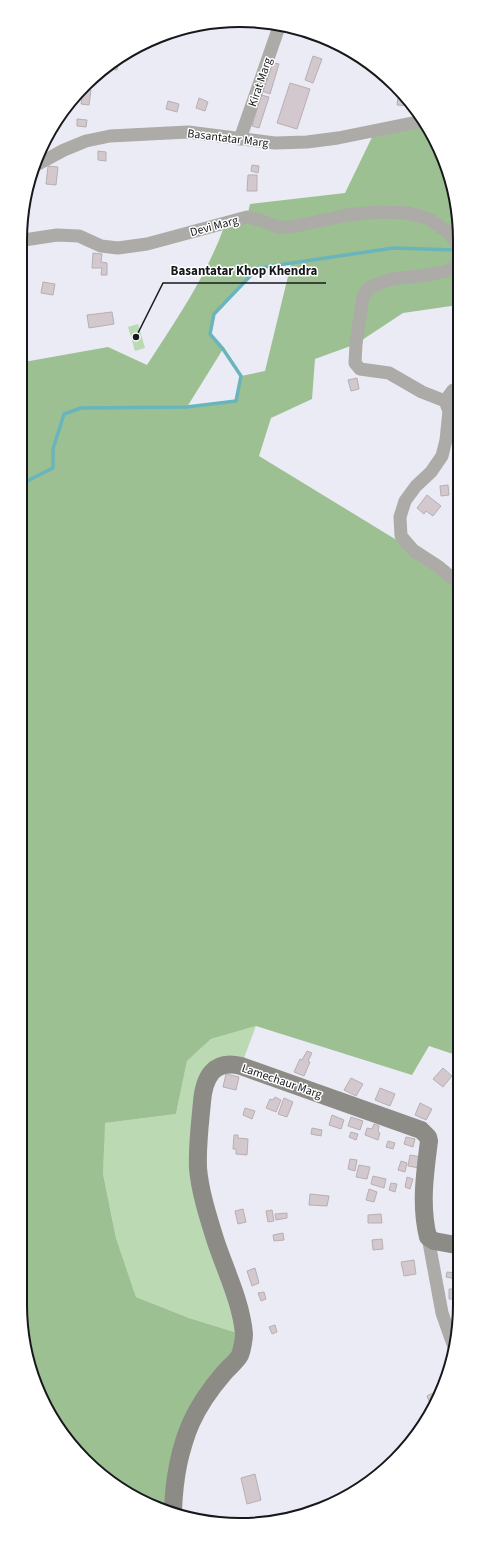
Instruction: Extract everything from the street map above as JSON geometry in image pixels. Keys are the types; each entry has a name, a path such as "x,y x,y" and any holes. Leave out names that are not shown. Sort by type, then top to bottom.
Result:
{"street":[{"name":"Kirat Marg","path":"240,139 278,30"},
{"name":"Basantatar Marg","path":"42,162 64,150 86,141 110,136 188,132 275,143 307,142 338,138 417,122"},
{"name":"Devi Marg","path":"27,239 57,234 79,236 101,246 118,248 147,244 247,217 260,220 278,228 291,227 347,215 377,212 408,213 427,218 448,232 453,239"},
{"path":"453,267 450,270 427,275 392,279 370,287 363,296 356,344 355,363 360,369 389,373 422,392 445,401 449,411 446,440 442,456 431,472 416,486 405,501 400,517 401,536 413,550 439,567 453,579"},
{"path":"445,401 453,390"},
{"name":"Lamechaur Marg","path":"172,1507 181,1454 191,1424 208,1393 240,1355 244,1335 238,1305 205,1204 198,1169 198,1135 203,1090 213,1070 232,1064 241,1066 421,1130 428,1137 429,1141 423,1215 442,1313 450,1337"},
{"path":"428,1237 434,1241 453,1244"}],"green space":[{"path":"417,122 437,158 449,198 453,226 453,306 403,313 356,344 315,359 312,399 271,418 259,456 413,550 453,579 453,1054 429,1046 412,1075 256,1026 211,1039 187,1061 176,1114 105,1123 103,1174 116,1238 136,1297 189,1318 244,1335 208,1393 174,1508 146,1496 110,1474 89,1456 71,1435 56,1412 43,1387 34,1360 27,1319 27,361 108,347 147,365 180,314 210,261 225,224 247,217 250,204 345,193 375,131","holes":["291,264 265,371 241,376 236,401 187,407 223,349 210,334 214,314 258,268"]},
{"path":"138,324 145,348 135,351 128,327"},
{"path":"256,1026 241,1066 213,1070 198,1169 244,1335 189,1318 136,1297 116,1238 103,1174 104,1123 176,1114 187,1061 211,1039"}],"building":[{"path":"313,56 322,59 313,83 305,80"},
{"path":"271,62 279,64 270,94 262,91"},
{"path":"290,83 310,89 297,129 277,123"},
{"path":"89,90 91,90 89,105 81,104 82,97"},
{"path":"261,95 269,97 259,128 252,126"},
{"path":"398,97 405,106 397,105"},
{"path":"199,98 208,102 205,111 196,108"},
{"path":"168,101 179,104 177,112 166,109"},
{"path":"77,119 87,120 86,127 77,126"},
{"path":"98,151 106,152 106,161 98,160"},
{"path":"252,165 259,166 258,173 251,171"},
{"path":"48,166 58,167 56,185 46,184"},
{"path":"248,175 257,175 257,191 247,191"},
{"path":"93,253 102,254 101,262 107,263 107,275 101,275 102,268 92,268"},
{"path":"43,282 55,284 53,295 41,293"},
{"path":"112,312 114,324 89,328 87,315"},
{"path":"357,378 359,389 351,391 348,380"},
{"path":"448,485 449,495 441,496 440,486"},
{"path":"427,495 441,506 433,516 426,511 424,514 417,508"},
{"path":"307,1051 312,1053 304,1076 294,1072 300,1059 302,1060"},
{"path":"443,1068 452,1076 443,1087 433,1079"},
{"path":"226,1074 239,1077 236,1090 223,1087"},
{"path":"351,1078 363,1084 356,1096 344,1090"},
{"path":"380,1088 395,1094 390,1106 375,1100"},
{"path":"275,1097 281,1100 276,1112 266,1108 270,1099 273,1100"},
{"path":"284,1098 293,1102 287,1117 278,1114"},
{"path":"420,1103 432,1109 426,1120 415,1115"},
{"path":"245,1108 255,1111 252,1119 243,1115"},
{"path":"332,1115 344,1120 341,1129 329,1125"},
{"path":"351,1117 363,1121 360,1130 348,1126"},
{"path":"374,1124 379,1126 378,1132 380,1133 378,1140 365,1135 367,1128 372,1129"},
{"path":"312,1128 322,1130 321,1136 311,1134"},
{"path":"351,1132 358,1134 356,1140 349,1137"},
{"path":"234,1135 238,1135 238,1138 248,1139 247,1155 236,1154 236,1149 233,1149"},
{"path":"406,1137 415,1139 413,1147 404,1144"},
{"path":"388,1141 395,1143 393,1149 386,1147"},
{"path":"410,1155 421,1157 419,1168 408,1166"},
{"path":"350,1159 357,1160 355,1171 348,1169"},
{"path":"401,1161 407,1163 405,1172 398,1170"},
{"path":"359,1165 370,1167 367,1179 356,1177"},
{"path":"373,1176 386,1179 384,1188 371,1184"},
{"path":"407,1177 413,1179 410,1189 405,1187"},
{"path":"391,1183 397,1184 395,1192 389,1190"},
{"path":"369,1189 377,1192 374,1202 366,1200"},
{"path":"310,1194 329,1196 327,1206 309,1205"},
{"path":"243,1209 246,1222 238,1224 235,1211"},
{"path":"272,1210 274,1221 268,1222 266,1211"},
{"path":"287,1213 287,1218 276,1220 275,1214"},
{"path":"381,1214 382,1223 368,1223 368,1215"},
{"path":"283,1233 284,1240 274,1241 273,1235"},
{"path":"382,1239 383,1249 373,1250 372,1240"},
{"path":"414,1260 416,1274 404,1276 401,1262"},
{"path":"255,1268 259,1283 252,1286 247,1271"},
{"path":"447,1272 453,1273 453,1279 446,1277"},
{"path":"449,1289 453,1289 453,1299 449,1299"},
{"path":"264,1292 266,1299 261,1301 258,1293"},
{"path":"275,1325 277,1332 272,1334 269,1327"},
{"path":"434,1392 429,1402 427,1396"},
{"path":"255,1474 261,1500 247,1504 241,1478"}],"waterway":[{"path":"27,481 53,468 53,449 64,414 81,408 187,407 236,401 241,376 223,349 210,334 214,314 258,268 393,248 453,250"}],"place":[{"name":"Basantatar Khop Khendra","path":"136,337"}]}
